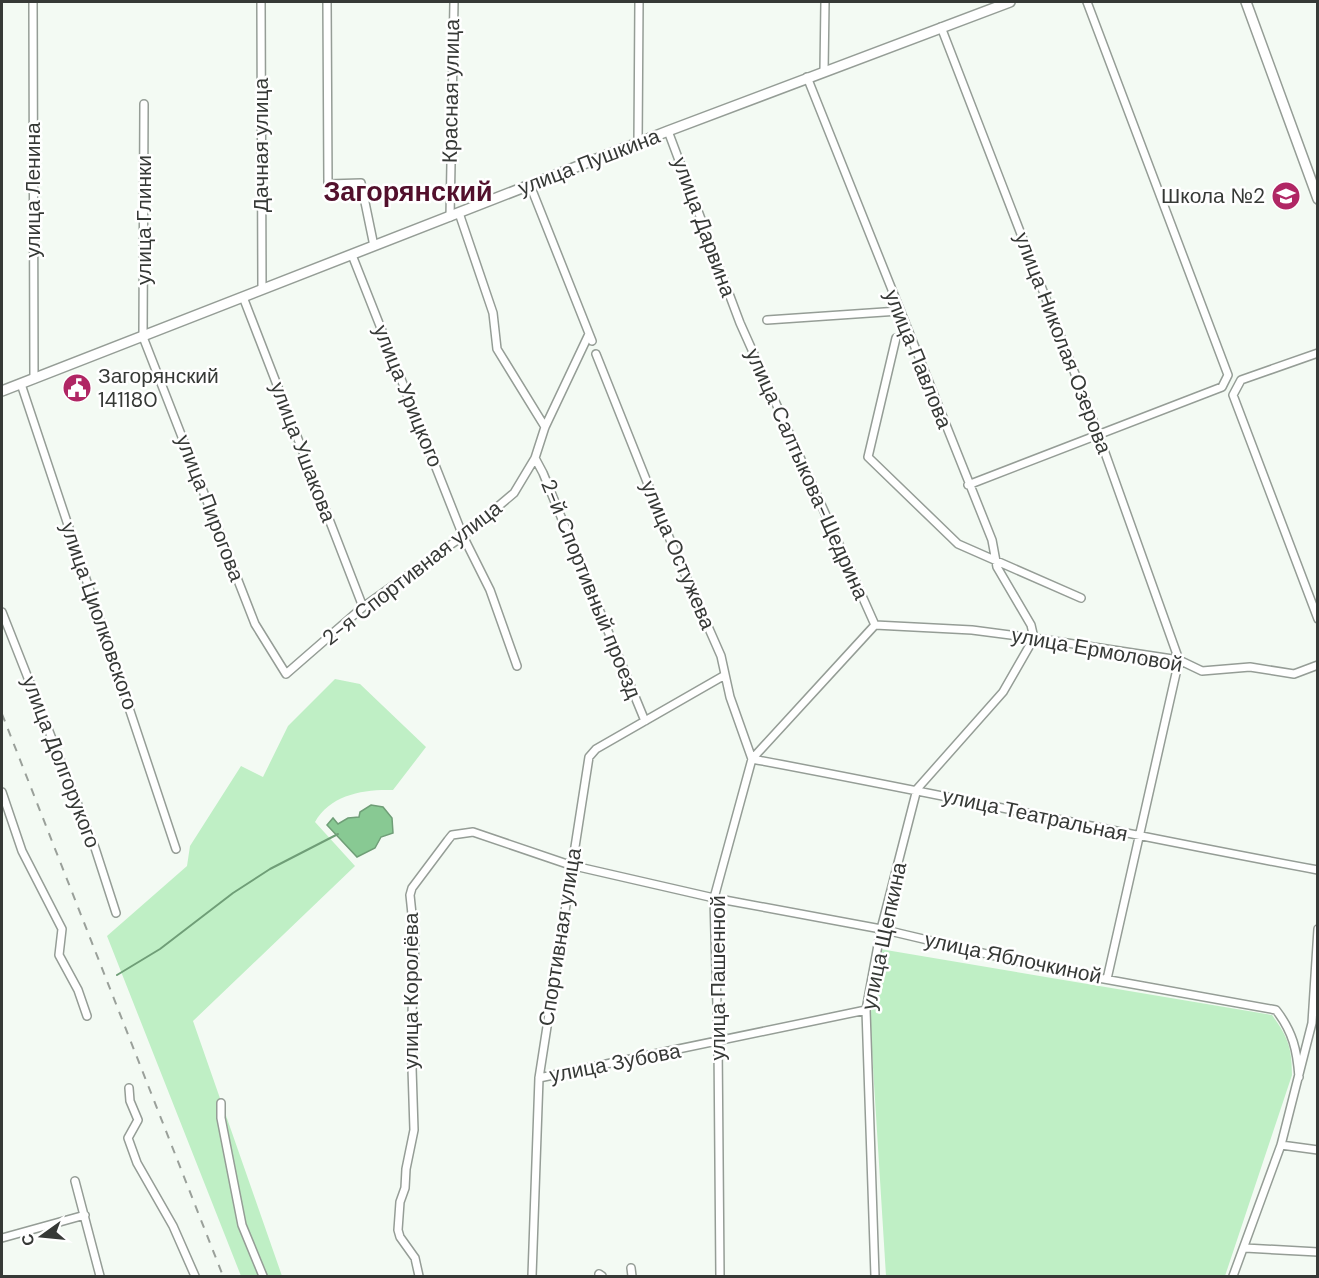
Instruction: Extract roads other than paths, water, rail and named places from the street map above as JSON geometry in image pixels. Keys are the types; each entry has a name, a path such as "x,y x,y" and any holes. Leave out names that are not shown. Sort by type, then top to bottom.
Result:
{"main road":[{"name":"улица Пушкина","path":"2,391 807,77 941,27 984,7 1010,2"},
{"path":"1246,2 1317,199"}],"street":[{"name":"улица Ленина","path":"33,2 34,379"},
{"name":"Дачная улица","path":"261,2 262,290"},
{"path":"327,2 328,184 362,183 374,246"},
{"name":"Красная улица","path":"453,2 454,215 493,313 497,349 544,427"},
{"path":"638,143 639,2"},
{"path":"824,71 825,2"},
{"path":"968,485 1222,387 1228,375 1087,2"},
{"name":"улица Николая Озерова","path":"941,27 1099,436 1179,660"},
{"name":"улица Павлова","path":"807,77 968,485 992,540 997,567 1031,625 1034,638"},
{"name":"улица Глинки","path":"143,337 144,104"},
{"name":"улица Дарвина","path":"668,131 740,323"},
{"name":"2-я Спортивная улица","path":"286,674 363,607 464,536 514,493 535,458 544,427 590,338 530,185"},
{"name":"улица Урицкого","path":"352,255 464,536 490,590 517,666"},
{"name":"улица Ушакова","path":"243,297 363,607"},
{"path":"767,320 899,311"},
{"name":"улица Салтыкова-Щедрина","path":"740,323 875,625"},
{"name":"улица Пирогова","path":"143,337 255,624 286,674"},
{"path":"896,338 868,457 958,544 1082,598"},
{"path":"1317,353 1241,380 1233,395 1317,619"},
{"name":"улица Остужева","path":"596,354 673,547 721,656 752,759"},
{"name":"улица Циолковского","path":"21,384 176,849"},
{"name":"2-й Спортивный проезд","path":"535,458 543,472 645,721"},
{"name":"улица Долгорукого","path":"2,612 95,848 116,912"},
{"name":"улица Ермоловой","path":"875,625 972,630 1034,638 1179,660 1202,670 1250,668 1294,674 1317,665"},
{"name":"улица Пашенной","path":"720,1276 714,898 752,759 875,625"},
{"name":"улица Щепкина","path":"875,1276 867,1010 880,930 917,789 1003,692 1034,638"},
{"path":"1107,979 1179,660"},
{"name":"Спортивная улица","path":"532,1276 539,1078 570,865 589,757 596,749 725,675"},
{"name":"улица Театральная","path":"752,759 917,789 1139,837 1317,870"},
{"path":"2,792 22,850 62,929 59,955 78,990 87,1016"},
{"name":"улица Королёва","path":"419,1276 415,1258 400,1237 398,1230 400,1202 405,1188 406,1169 414,1130 411,1037 415,943 410,895 412,888 448,840 452,835 462,832 487,836 570,865 714,898"},
{"name":"улица Яблочкиной","path":"714,898 880,930 1054,970 1276,1011 1290,1028 1297,1051 1299,1077"},
{"path":"1233,1276 1281,1145 1299,1077 1312,1023 1317,930"},
{"name":"улица Зубова","path":"539,1078 867,1010"},
{"path":"129,1088 130,1101 138,1120 128,1138 137,1163 173,1226 195,1276"},
{"path":"221,1103 221,1118 242,1225 263,1276"},
{"path":"1281,1145 1317,1150"},
{"path":"75,1181 86,1215 100,1276"},
{"path":"2,1238 86,1215"},
{"path":"1245,1248 1317,1252"},
{"path":"631,1268 632,1276"}],"waterway":[{"path":"117,975 160,949 233,893 270,869 338,834"}],"railway":[{"path":"2,714 223,1276"}],"place":[{"name":"Школа №2","path":"1286,196"},
{"name":"Загорянский 141180","path":"77,388"}],"district":[{"name":"Загорянский","path":"408,192"}]}
